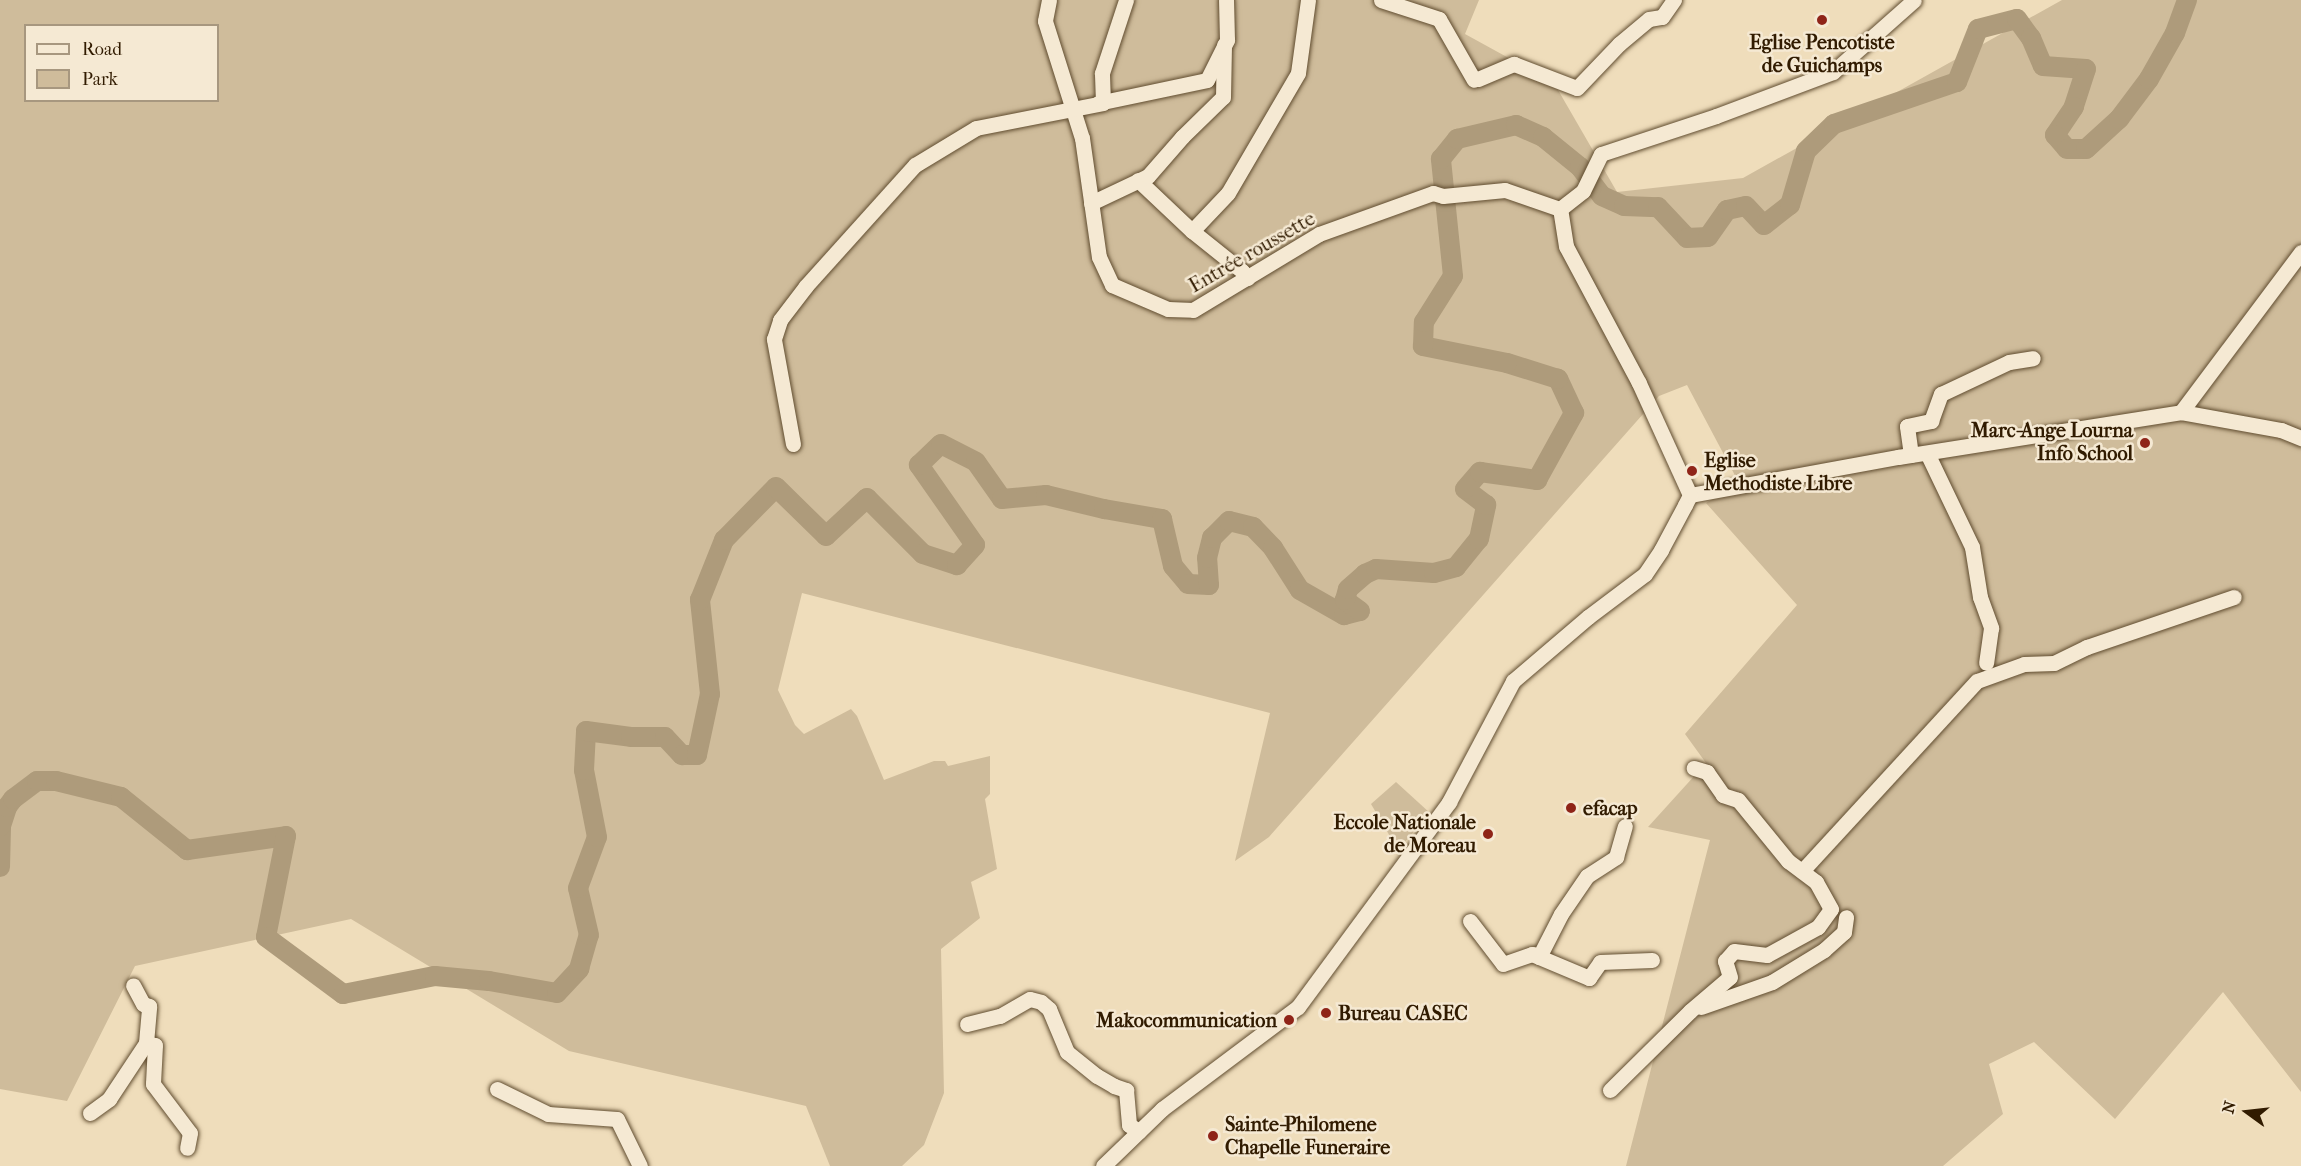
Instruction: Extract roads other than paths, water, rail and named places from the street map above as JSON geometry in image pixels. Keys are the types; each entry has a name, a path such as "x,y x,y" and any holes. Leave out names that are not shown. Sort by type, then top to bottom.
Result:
{"street":[{"name":"Entrée roussette","path":"1049,0 1045,21 1082,138 1099,257 1112,285 1168,309 1193,310 1318,234 1433,193 1443,196 1505,190 1560,209"},
{"path":"1098,104 1103,103 1102,73 1126,0"},
{"path":"793,444 774,339 780,320 806,286 915,165 976,128 1207,80 1227,40 1226,0"},
{"path":"1192,231 1228,194 1298,73 1308,0"},
{"path":"1380,0 1439,19 1476,80 1514,64 1577,88 1619,44 1649,19 1662,17 1674,0"},
{"path":"1690,495 1639,383 1566,246 1560,209 1582,191 1601,154 1716,116 1833,72 1914,0"},
{"path":"1091,203 1148,176 1182,136 1223,97 1224,45"},
{"path":"1138,180 1192,231 1247,278"},
{"path":"2181,412 2301,252"},
{"path":"1986,663 1991,628 1980,597 1972,547 1919,454 1907,426 1931,421 1941,394 2009,362 2033,358"},
{"path":"1690,495 1919,454 2181,412 2281,430 2301,438"},
{"path":"1103,1166 1162,1109 1298,1007 1449,801 1514,681 1588,617 1645,574 1661,550 1690,495"},
{"path":"1802,871 1977,681 2024,664 2054,663 2087,647 2234,597"},
{"path":"1610,1090 1690,1011 1730,977 1725,961 1734,951 1767,955 1818,927 1831,909 1816,882 1788,861 1737,800 1723,795 1707,772 1694,768"},
{"path":"1539,957 1561,914 1587,876 1616,857 1625,826"},
{"path":"1690,1011 1772,982 1824,950 1844,933 1846,917"},
{"path":"1470,921 1503,964 1532,954 1589,978 1599,962 1652,960"},
{"path":"90,1113 109,1099 146,1043 149,1006 143,1004 133,985"},
{"path":"967,1024 1000,1016 1030,999 1041,1002 1048,1009 1067,1052 1097,1076 1125,1090 1129,1125 1139,1131"},
{"path":"146,1043 155,1045 153,1084 190,1133 187,1149"},
{"path":"497,1089 548,1114 617,1119 640,1166"}],"waterway":[{"path":"0,867 1,826 7,807 13,799 37,781 56,781 121,797 187,850 286,836 266,937 343,994 435,976 489,981 557,993 579,969 589,935 578,888 597,837 584,770 586,731 631,737 665,737 682,755 697,755 710,694 700,600 724,540 776,487 826,536 867,498 923,554 957,565 975,545 919,465 941,444 976,462 1002,499 1046,495 1104,509 1162,519 1173,566 1188,584 1209,585 1207,558 1212,538 1229,521 1253,527 1273,548 1300,590 1344,615 1360,611 1345,600 1348,589 1365,574 1376,569 1434,573 1456,567 1479,539 1486,505 1465,489 1480,472 1537,480 1574,413 1558,379 1507,363 1423,346 1424,322 1453,276 1441,159 1457,139 1516,125 1543,137 1580,167 1602,196 1624,206 1658,207 1687,238 1708,237 1727,210 1746,206 1764,225 1790,205 1806,151 1834,124 1957,82 1978,29 2017,19 2031,38 2043,66 2086,69 2074,107 2055,135 2067,149 2086,149 2119,119 2149,79 2175,33 2187,0"}],"place":[{"name":"Eglise Pencotiste de Guichamps","path":"1822,20"},
{"name":"Marc-Ange Lourna Info School","path":"2145,443"},
{"name":"Eglise Methodiste Libre","path":"1692,471"},
{"name":"efacap","path":"1571,808"},
{"name":"Eccole Nationale de Moreau","path":"1488,834"},
{"name":"Bureau CASEC","path":"1326,1013"},
{"name":"Makocommunication","path":"1289,1020"},
{"name":"Sainte-Philomene Chapelle Funeraire","path":"1213,1136"}]}
